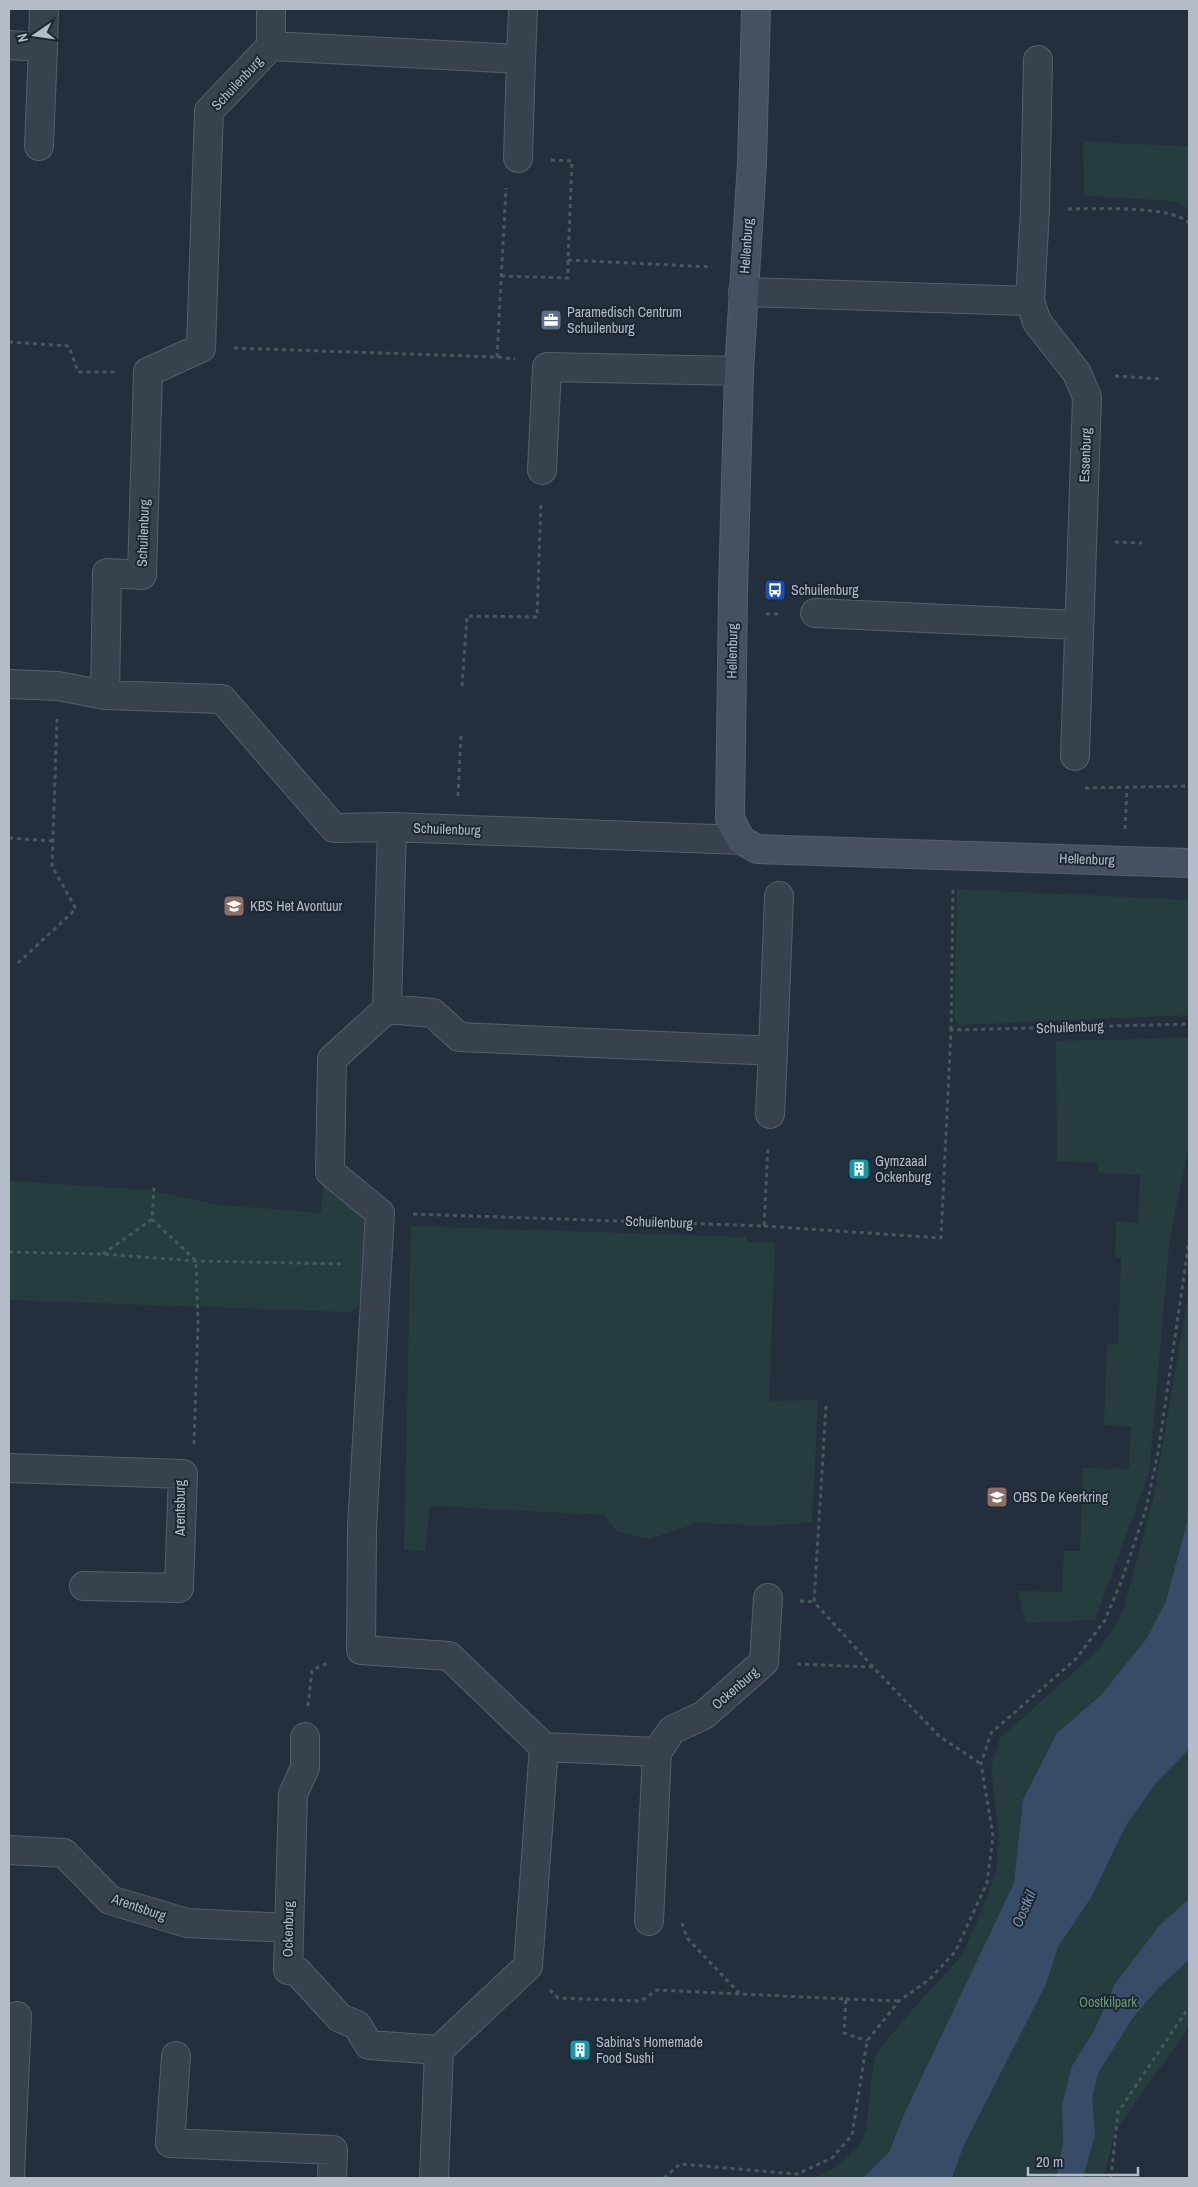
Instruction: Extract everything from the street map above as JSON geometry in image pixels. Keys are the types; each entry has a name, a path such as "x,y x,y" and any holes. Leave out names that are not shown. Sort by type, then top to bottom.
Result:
{"street":[{"path":"39,146 44,9"},
{"name":"Schuilenburg","path":"201,348 209,111 271,46 272,9"},
{"path":"518,158 523,9"},
{"name":"Hellenburg","path":"756,9 752,163 739,371 730,819 741,840 757,849 1189,862"},
{"path":"9,45 43,47"},
{"name":"Schuilenburg","path":"271,46 522,59"},
{"name":"Essenburg","path":"1038,60 1035,209 1030,301 1037,322 1077,373 1087,397 1075,756"},
{"path":"744,280 1030,301"},
{"path":"148,372 201,348"},
{"path":"542,470 548,367 739,371"},
{"name":"Schuilenburg","path":"148,372 142,574 107,573 104,695 222,699 334,828 392,827 741,840"},
{"path":"815,613 1078,625"},
{"path":"9,684 58,686 104,695"},
{"path":"392,827 387,1009 332,1059 330,1172 380,1213 362,1528 361,1650 449,1656 544,1748 658,1752"},
{"path":"770,1114 779,896"},
{"path":"387,1009 433,1013 459,1037 773,1051"},
{"name":"Arentsburg","path":"9,1468 183,1474 179,1588 84,1586"},
{"name":"Ockenburg","path":"650,1921 658,1752 672,1730 704,1715 764,1662 768,1598"},
{"name":"Ockenburg","path":"306,1737 305,1768 293,1794 288,1970 298,1971 340,2018 357,2025 369,2045 439,2050"},
{"path":"434,2178 439,2050 528,1966 544,1748"},
{"name":"Arentsburg","path":"9,1850 64,1852 110,1900 187,1923 288,1928"},
{"path":"10,2178 17,2016"},
{"path":"176,2056 170,2143 333,2150 332,2178"}],"path":[{"path":"497,357 501,276 507,158 572,161 568,278 501,276"},
{"path":"1035,209 1127,208 1182,216 1189,223"},
{"path":"568,260 744,280"},
{"path":"9,342 69,346 78,372 148,372"},
{"path":"201,348 497,357 538,362 548,367"},
{"path":"1077,373 1162,379"},
{"path":"462,686 467,616 537,617 542,470"},
{"path":"733,615 815,613"},
{"path":"18,963 76,909 52,866 58,686"},
{"path":"457,829 461,734"},
{"path":"1075,756 1072,789 1189,786"},
{"path":"1123,860 1127,788"},
{"path":"9,838 52,841"},
{"path":"951,1030 954,855"},
{"name":"Schuilenburg","path":"380,1213 764,1226 941,1238 951,1030 1189,1024"},
{"path":"764,1226 770,1114"},
{"path":"152,1219 154,1188"},
{"path":"102,1254 152,1219"},
{"path":"152,1219 196,1261 198,1324 193,1468 183,1474"},
{"path":"664,2178 680,2164 797,2174 832,2158 852,2136 867,2041 899,2001 930,1979 955,1952 986,1883 993,1836 981,1764 991,1733 1076,1659 1105,1620 1121,1582 1146,1509 1158,1453 1189,1241"},
{"path":"9,1252 102,1254 196,1261 378,1264"},
{"path":"826,1406 814,1602 939,1736 981,1764"},
{"path":"306,1737 312,1670 361,1650"},
{"path":"764,1662 872,1666"},
{"path":"650,1921 683,1923 687,1938 740,1994"},
{"path":"528,1966 558,1998 641,2001 657,1990 899,2001"},
{"path":"846,1999 844,2033 867,2041"},
{"path":"1112,2178 1118,2112 1189,2007"}],"green space":[{"path":"1083,142 1189,146 1189,209 1173,201 1084,196"},
{"path":"957,889 1189,900 1189,1015 959,1025 954,1017"},
{"path":"1189,1038 1189,1144 1170,1237 1149,1473 1095,1620 1026,1623 1018,1591 1062,1592 1064,1551 1080,1551 1083,1468 1129,1469 1131,1426 1104,1425 1107,1344 1118,1344 1121,1258 1115,1257 1116,1222 1138,1223 1140,1175 1098,1173 1098,1162 1057,1161 1056,1041"},
{"path":"324,1174 369,1221 363,1304 349,1312 9,1300 9,1181 148,1190 214,1204 321,1213"},
{"path":"411,1226 746,1237 748,1242 775,1243 769,1401 818,1400 812,1522 765,1526 698,1523 649,1539 617,1532 604,1515 430,1506 425,1551 404,1550"},
{"path":"1189,1290 1189,1504 1187,1522 1166,1601 1147,1638 1101,1695 1057,1733 1023,1798 1014,1883 905,2112 889,2152 863,2178 815,2178 839,2165 860,2145 866,2130 872,2074 877,2052 912,2010 961,1957 977,1922 996,1873 999,1836 991,1768 1000,1738 1094,1654 1115,1628 1124,1608 1154,1496"},
{"name":"Oostkilpark","path":"1189,1722 1189,2027 1115,2131 1104,2178 945,2178 1075,1887"}],"water":[{"name":"Oostkil","path":"1189,1504 1189,1749 1156,1783 1126,1825 1092,1896 1058,1947 1046,1984 964,2145 952,2178 863,2178 889,2152 905,2112 1014,1883 1023,1799 1057,1733 1101,1695 1147,1638 1166,1601 1187,1522"},
{"path":"1189,1899 1189,1960 1159,1987 1132,2019 1098,2073 1092,2099 1095,2135 1083,2178 1056,2178 1063,2142 1062,2105 1072,2066 1094,2031 1114,1985 1160,1925"}],"place":[{"name":"Paramedisch Centrum Schuilenburg","path":"551,320"},
{"name":"Schuilenburg","path":"775,590"},
{"name":"KBS Het Avontuur","path":"234,906"},
{"name":"Gymzaaal Ockenburg","path":"859,1169"},
{"name":"OBS De Keerkring","path":"997,1497"},
{"name":"Sabina's Homemade Food Sushi","path":"580,2050"}]}
